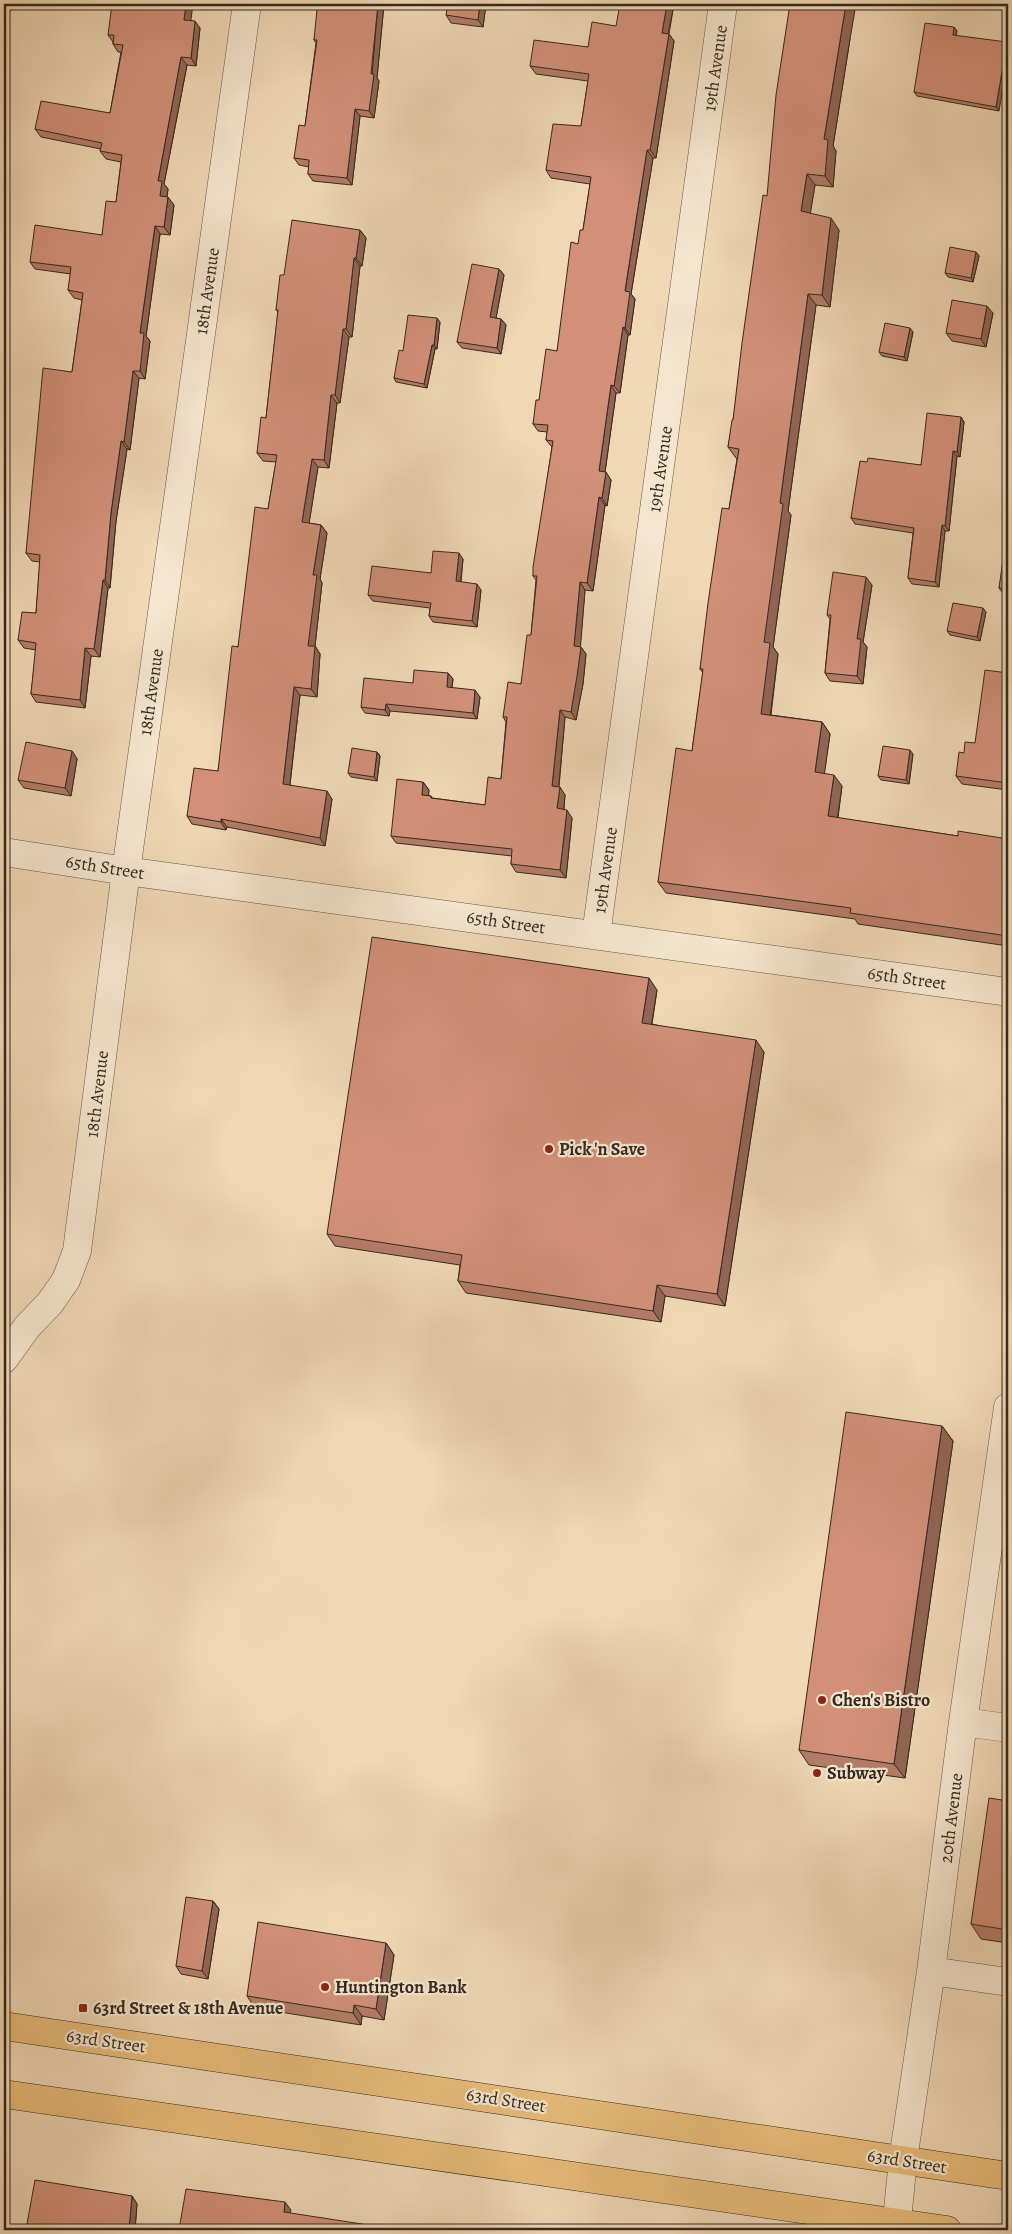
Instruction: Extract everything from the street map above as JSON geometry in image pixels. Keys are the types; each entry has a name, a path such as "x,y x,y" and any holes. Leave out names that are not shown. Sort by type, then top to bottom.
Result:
{"main road":[{"name":"63rd Street","path":"4,2026 1008,2176"},
{"path":"4,2094 896,2227 947,2230"}],"street":[{"name":"18th Avenue","path":"4,1358 27,1327 50,1303 66,1280 76,1251 126,871 247,4"},
{"name":"19th Avenue","path":"596,935 723,4"},
{"name":"65th Street","path":"4,852 126,871 1008,992"},
{"name":"20th Avenue","path":"896,2227 903,2160 931,1971 963,1722 1008,1406"},
{"path":"963,1722 1008,1728"},
{"path":"931,1971 1008,1982"}],"building":[{"path":"112,4 186,4 184,20 195,21 191,58 181,57 158,181 162,181 160,196 168,197 164,227 155,226 140,333 144,333 140,371 133,371 124,442 121,441 111,513 105,580 103,580 94,649 85,648 80,700 31,694 36,643 18,640 22,612 36,613 40,555 26,553 43,368 72,372 83,293 68,290 71,267 30,262 35,225 102,235 106,201 116,202 122,155 100,151 102,143 35,129 41,101 110,113 123,45 113,44 114,35 108,35"},
{"path":"322,4 378,4 371,74 374,74 369,111 355,109 347,178 308,174 309,160 294,158 299,125 305,126 317,40 314,40 317,9 321,9"},
{"path":"448,4 480,4 478,20 446,15"},
{"path":"620,4 667,4 662,33 669,34 650,150 647,150 625,291 630,292 625,328 623,327 614,386 611,385 599,471 606,472 602,498 599,497 587,583 580,582 574,646 581,647 577,676 571,712 560,710 552,786 560,787 557,808 567,810 560,870 511,864 512,849 391,836 397,779 423,782 422,795 431,796 431,798 485,805 488,777 501,779 507,717 503,717 508,682 521,684 527,635 531,635 537,576 533,576 533,567 553,441 546,440 548,425 533,424 536,400 539,400 546,349 557,351 571,242 578,244 580,230 583,230 591,177 546,170 553,124 581,126 589,74 530,66 534,40 588,47 592,22 616,26"},
{"path":"790,4 846,4 824,139 828,140 825,176 807,174 801,211 831,218 822,295 808,294 780,503 783,504 764,642 770,643 761,714 822,722 815,772 834,775 828,816 958,836 958,831 1008,839 1008,936 850,913 851,908 658,882 676,748 692,751 703,669 700,669 708,603 722,508 729,509 739,449 728,447 763,195 767,196 776,95"},
{"path":"925,23 954,27 953,35 1007,42 996,107 914,92"},
{"path":"292,220 360,230 356,258 354,258 346,329 343,329 335,395 331,395 324,460 312,459 302,522 321,525 313,575 317,575 308,646 315,646 311,689 294,687 283,784 327,791 320,838 221,819 221,822 187,816 194,768 218,771 232,646 238,647 255,507 268,509 277,455 257,453 261,417 266,418 280,275 284,275"},
{"path":"950,247 976,252 971,278 945,273"},
{"path":"472,264 499,269 490,317 501,319 497,348 457,342"},
{"path":"952,300 987,306 981,339 946,333"},
{"path":"408,315 437,318 434,345 432,345 424,384 394,378 399,350 403,351"},
{"path":"885,323 910,328 904,357 879,352"},
{"path":"927,413 961,417 957,452 953,451 945,526 942,525 935,582 908,578 914,528 851,518 860,461 867,462 868,458 921,465"},
{"path":"1005,546 1008,547 1008,589 999,588"},
{"path":"433,551 459,553 456,581 477,584 472,621 429,616 431,603 368,595 372,566 431,573"},
{"path":"833,572 866,577 857,639 861,639 857,676 825,673 831,615 827,615"},
{"path":"953,603 983,608 977,637 947,631"},
{"path":"414,670 448,673 447,687 475,690 473,713 386,704 385,710 361,707 364,678 413,683"},
{"path":"985,670 1008,673 1008,783 956,776 959,752 964,753 965,742 975,743"},
{"path":"26,742 72,751 65,788 18,780"},
{"path":"883,746 910,750 906,780 878,776"},
{"path":"352,748 377,752 374,777 348,773"},
{"name":"Pick 'n Save","path":"372,937 649,978 642,1023 756,1040 717,1294 657,1285 653,1311 458,1281 462,1255 327,1234"},
{"path":"846,1412 942,1426 894,1764 799,1750"},
{"path":"989,1798 1008,1801 1008,1930 971,1924"},
{"path":"186,1897 213,1901 202,1971 176,1966"},
{"path":"258,1922 386,1943 376,2009 354,2005 353,2013 247,1996"},
{"path":"35,2180 132,2196 129,2230 46,2230 47,2227 27,2224"},
{"path":"186,2189 285,2202 284,2212 401,2230 179,2230"},
{"path":"639,2228 657,2230 638,2230"}],"place":[{"name":"Pick 'n Save","path":"549,1149"},
{"name":"Chen's Bistro","path":"822,1700"},
{"name":"Subway","path":"817,1773"},
{"name":"Huntington Bank","path":"325,1987"},
{"name":"63rd Street & 18th Avenue","path":"83,2008"}]}
